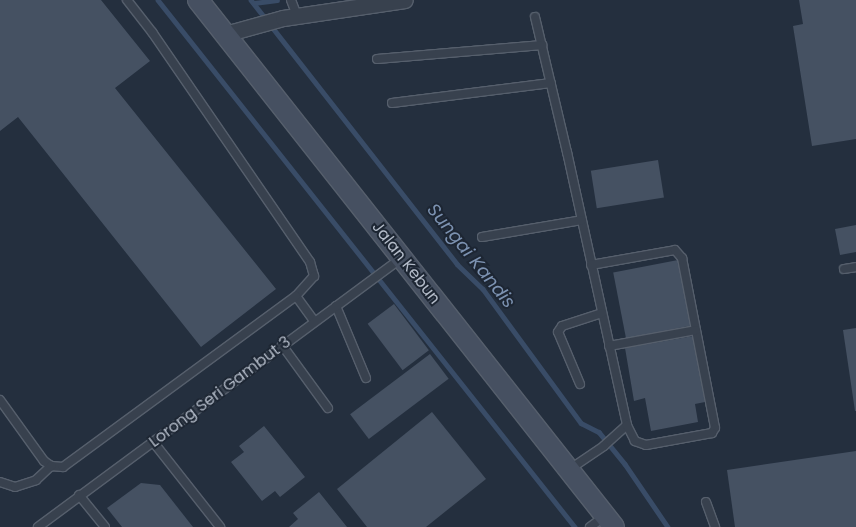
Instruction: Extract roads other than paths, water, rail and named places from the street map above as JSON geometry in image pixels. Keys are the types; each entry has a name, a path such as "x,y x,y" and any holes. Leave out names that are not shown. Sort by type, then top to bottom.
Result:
{"main road":[{"name":"Jalan Kebun","path":"198,0 569,470 603,523"}],"street":[{"path":"225,34 290,17 365,3 405,0"}],"lane":[{"path":"0,400 44,461 51,466 63,467 296,296 314,276 310,262 152,32 127,0"},
{"path":"290,0 290,17"},
{"path":"535,17 627,425 634,441 646,445 712,433 715,428 682,258 675,250 591,265"},
{"path":"377,59 542,45"},
{"path":"392,103 551,83"},
{"path":"482,237 582,220"},
{"name":"Lorong Seri Gambut 3","path":"38,527 79,495 154,443 314,321 402,258"},
{"path":"844,269 856,266"},
{"path":"296,296 314,321"},
{"path":"336,306 366,378"},
{"path":"580,384 558,332 562,326 602,312"},
{"path":"610,346 696,330"},
{"path":"282,345 328,408"},
{"path":"569,470 604,446 627,425"},
{"path":"154,443 220,527"},
{"path":"0,482 15,486 36,480 51,466"},
{"path":"79,495 105,527"},
{"path":"706,502 715,527"}],"waterway":[{"path":"158,0 575,527"},
{"name":"Sungai Kandis","path":"251,0 457,264 483,289 581,423 599,432 625,464 668,527"},
{"path":"254,3 277,0"}]}
